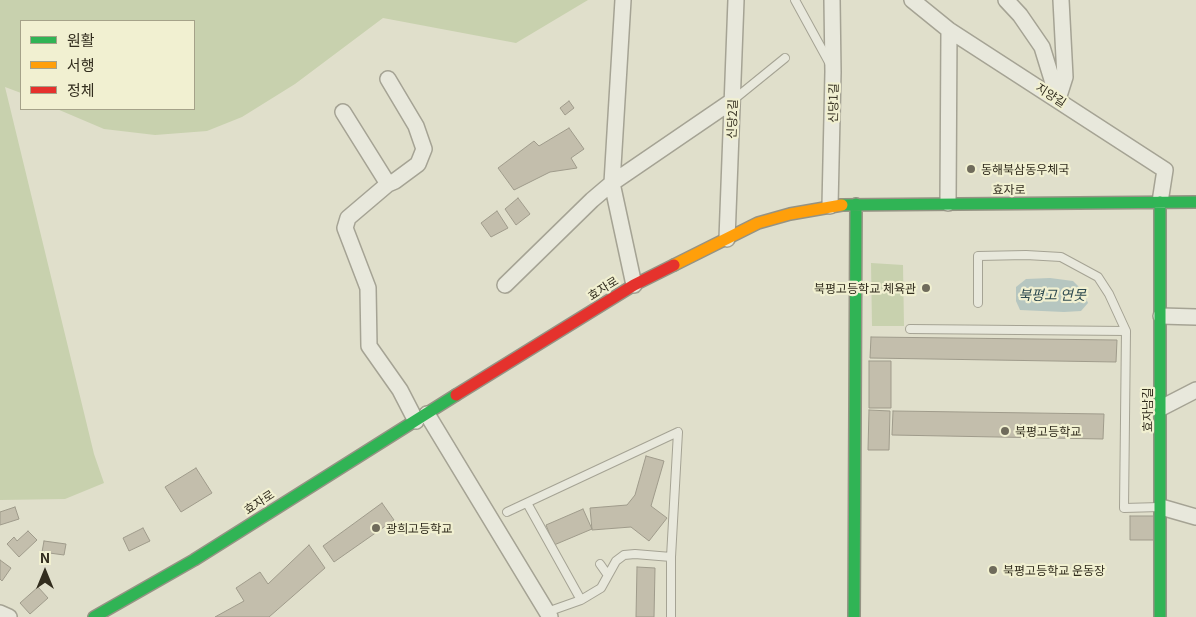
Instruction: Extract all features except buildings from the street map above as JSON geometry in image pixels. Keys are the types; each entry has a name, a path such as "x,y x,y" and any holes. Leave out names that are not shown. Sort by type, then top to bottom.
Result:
{"street":[{"path":"623,0 612,183 634,285"},
{"name":"신당2길","path":"727,239 736,0"},
{"name":"신당1길","path":"830,206 834,72 832,0"},
{"name":"지양길","path":"912,0 949,30 1166,170 1160,202"},
{"path":"1006,0 1020,15 1042,46 1058,99"},
{"path":"1058,99 1064,77 1061,0"},
{"path":"948,203 949,30"},
{"path":"388,79 416,126 424,149 418,164 396,181 388,184 348,218 346,228 368,288 369,346 422,418 548,614"},
{"path":"505,285 612,183 732,101"},
{"path":"343,112 388,184"},
{"name":"효자남길","path":"1160,202 1160,617"},
{"name":"효자로","path":"94,617 109,613 634,285 758,224 790,214 830,206 856,204 1196,202"},
{"path":"854,617 856,204"},
{"path":"1161,316 1196,318"},
{"path":"1161,408 1196,390"},
{"path":"1161,507 1196,517"},
{"path":"0,613 10,617"}],"lane":[{"path":"795,0 834,72"},
{"path":"732,101 785,58"},
{"path":"978,303 978,256 1026,254 1061,257 1098,278 1109,294 1126,331 1124,508 1161,507"},
{"path":"910,329 1126,331"},
{"path":"507,512 678,432 671,557 671,617"},
{"path":"527,503 581,600"},
{"path":"548,614 581,600 601,588 607,574 616,561 624,555 671,557"},
{"path":"600,564 607,574"}],"green space":[{"path":"0,0 588,0 516,43 383,18 295,84 242,117 207,131 155,135 104,129 59,110 195,110 195,20 20,20 20,93 5,87 94,454 104,483 65,499 0,500"},
{"path":"871,263 903,265 904,326 872,326"}],"water":[{"name":"북평고 연못","path":"1050,278 1073,281 1083,291 1088,303 1081,311 1020,310 1016,301 1016,287 1026,279"}],"traffic: fast":[{"path":"1160,202 1160,617"},
{"path":"842,205 1196,202"},
{"path":"854,617 856,204"},
{"path":"94,617 194,560 456,395"}],"traffic: slow":[{"path":"674,265 758,223 790,214 842,205"}],"traffic: jam":[{"path":"456,395 634,285 674,265"}],"place":[{"name":"동해북삼동우체국","path":"971,169"},
{"name":"북평고등학교 체육관","path":"926,288"},
{"name":"북평고등학교","path":"1005,431"},
{"name":"광희고등학교","path":"376,528"},
{"name":"북평고등학교 운동장","path":"993,570"}]}
